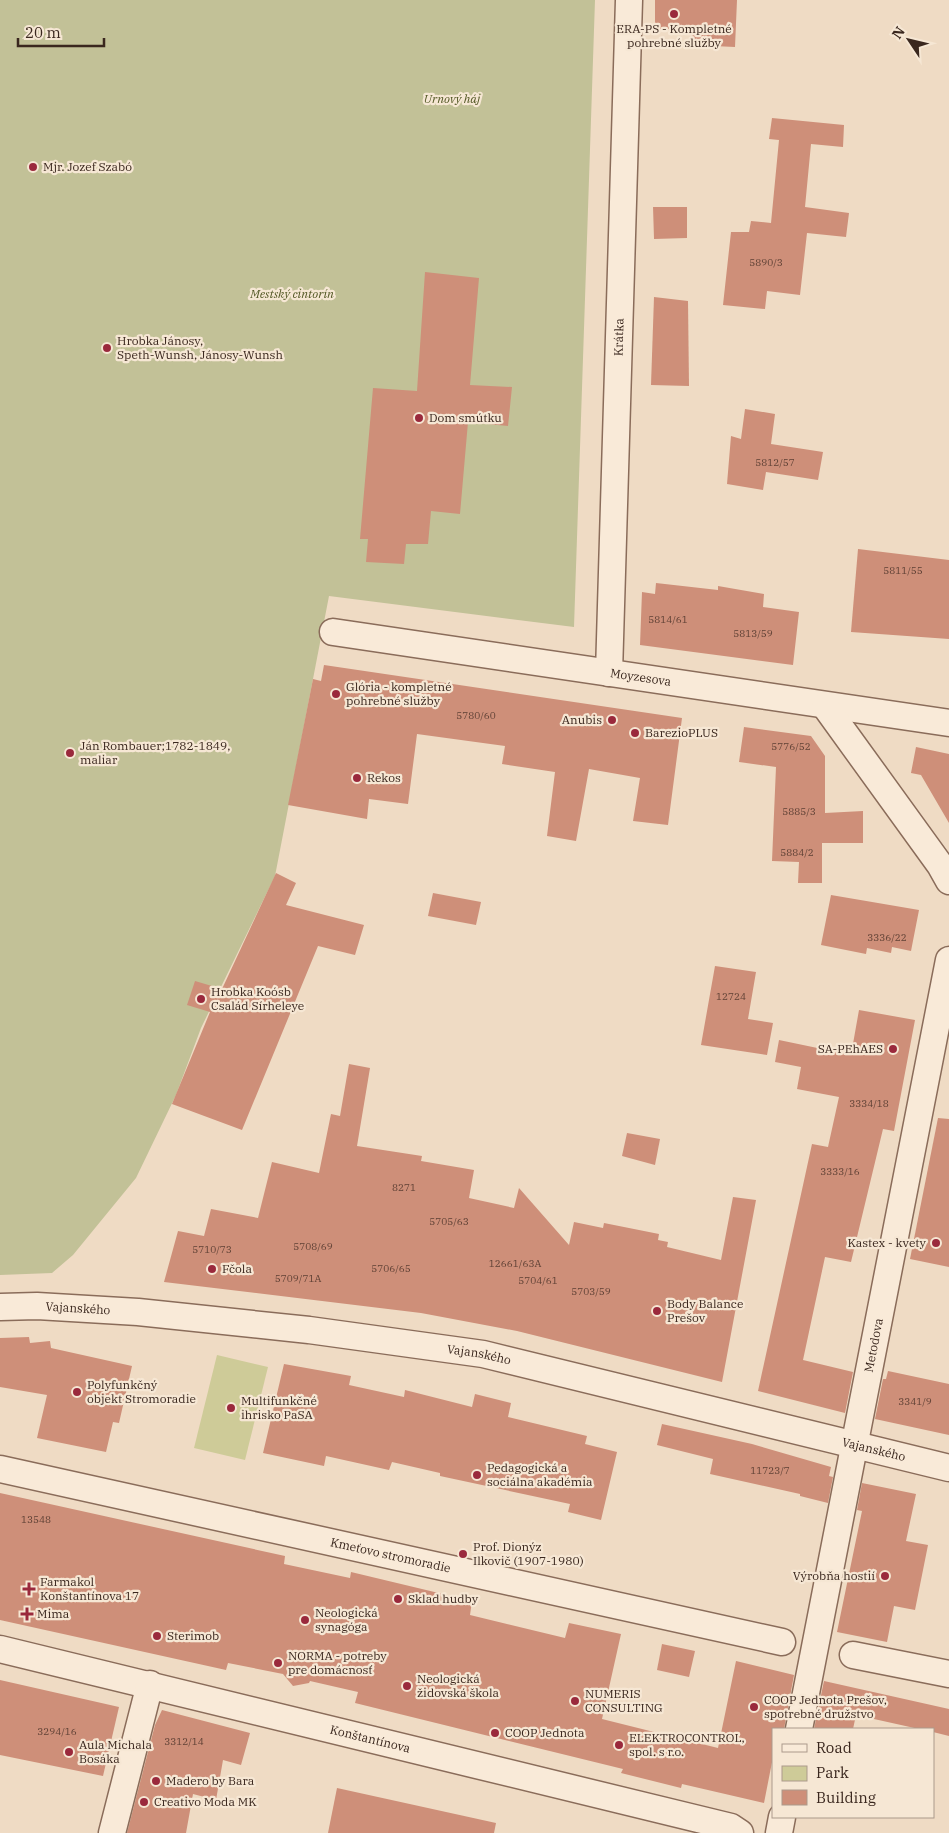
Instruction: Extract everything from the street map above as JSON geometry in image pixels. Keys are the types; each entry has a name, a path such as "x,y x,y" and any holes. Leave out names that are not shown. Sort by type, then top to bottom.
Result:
{"street":[{"name":"Krátka","path":"609,673 629,0"},
{"name":"Moyzesova","path":"333,632 949,723"},
{"path":"825,706 940,865 949,882"},
{"name":"Metodova","path":"799,1728 853,1444 949,960"},
{"name":"Vajanského","path":"0,1307 38,1306 138,1312 327,1332 483,1354 949,1468"},
{"name":"Kmeťovo stromoradie","path":"0,1469 782,1642"},
{"name":"Konštantínova","path":"0,1649 731,1827 740,1833"},
{"path":"853,1655 949,1674"},
{"path":"112,1833 150,1684"},
{"path":"779,1833 782,1818"}],"green space":[{"name":"Mestský cintorín","path":"0,0 595,0 574,627 329,596 275,876 201,1028 176,1095 136,1178 73,1255 52,1273 0,1275"},
{"name":"Multifunkčné ihrisko PaSA","path":"217,1355 268,1367 245,1460 194,1448"}],"building":[{"path":"655,0 737,0 735,47 692,45 693,29 655,29"},
{"path":"772,118 844,125 843,147 811,144 805,207 849,213 846,237 807,233 800,295 767,291 765,309 723,305 731,232 749,232 751,221 771,223 779,140 769,139"},
{"path":"653,207 687,207 687,238 654,239"},
{"name":"Dom smútku","path":"425,272 479,278 470,385 512,387 508,426 468,422 460,514 431,511 428,544 406,544 404,564 366,562 368,539 360,539 373,388 417,391"},
{"path":"654,297 688,301 689,386 651,385"},
{"path":"745,409 775,414 771,444 823,452 818,480 766,472 763,490 727,484 731,436 741,439"},
{"path":"858,549 949,560 949,639 851,632"},
{"path":"656,583 718,590 718,586 764,594 763,607 799,612 793,665 640,645 642,592 655,594"},
{"path":"324,665 682,718 668,825 633,821 640,778 589,769 576,841 547,836 555,772 502,764 505,746 417,734 408,804 369,799 367,819 288,805 313,679 321,681"},
{"path":"744,727 811,736 825,756 825,813 863,811 863,843 822,843 822,883 798,883 799,862 772,861 776,767 739,762"},
{"path":"916,747 949,754 949,823 921,775 911,773"},
{"path":"276,873 296,883 286,905 364,925 355,955 318,946 242,1130 172,1104 210,1012 187,1005 195,981 222,989"},
{"path":"433,893 481,902 476,925 428,916"},
{"path":"831,895 919,910 911,951 892,947 891,953 867,948 866,954 821,945"},
{"path":"715,966 756,972 748,1019 773,1023 767,1055 701,1045"},
{"path":"859,1010 915,1020 894,1131 883,1129 851,1262 825,1257 803,1360 853,1372 845,1413 758,1391 812,1144 828,1147 839,1097 797,1089 801,1067 775,1062 779,1040 851,1055"},
{"path":"349,1064 370,1068 357,1146 422,1156 421,1161 474,1170 469,1198 514,1208 519,1188 569,1245 574,1222 603,1228 604,1223 659,1234 658,1240 668,1242 667,1247 721,1260 733,1197 756,1200 722,1382 517,1331 421,1313 164,1282 178,1231 204,1236 211,1209 258,1218 272,1162 319,1173 331,1114 340,1116"},
{"path":"938,1118 949,1119 949,1267 910,1259"},
{"path":"627,1133 660,1139 655,1165 622,1156"},
{"name":"Polyfunkčný objekt Stromoradie","path":"29,1337 30,1343 50,1341 51,1348 132,1366 119,1423 113,1422 106,1452 37,1438 47,1395 0,1387 0,1338"},
{"path":"284,1364 351,1376 349,1385 404,1397 405,1390 472,1407 475,1394 511,1403 508,1417 587,1436 585,1444 617,1452 601,1520 568,1512 570,1504 440,1476 440,1473 392,1462 389,1470 326,1456 324,1466 263,1453"},
{"path":"888,1371 949,1384 949,1435 875,1419 883,1379 886,1379"},
{"path":"662,1424 752,1444 831,1467 829,1476 833,1477 828,1503 800,1496 800,1494 710,1474 713,1459 657,1445"},
{"name":"Výrobňa hostií","path":"862,1483 916,1494 906,1541 928,1545 915,1610 894,1606 887,1642 837,1632 862,1511 857,1510"},
{"path":"0,1493 285,1556 284,1564 350,1578 351,1572 472,1601 470,1615 565,1638 569,1623 621,1634 602,1719 718,1748 736,1661 794,1675 784,1728 772,1728 772,1762 764,1803 682,1784 681,1788 621,1773 623,1769 355,1703 358,1692 310,1681 309,1683 293,1686 283,1674 228,1663 226,1670 0,1620"},
{"path":"662,1644 695,1651 689,1677 657,1670"},
{"path":"0,1680 119,1707 103,1776 0,1755"},
{"path":"824,1681 949,1709 949,1736 934,1732 934,1728 914,1728 856,1715 853,1728 814,1728"},
{"path":"162,1710 250,1733 241,1765 223,1760 216,1800 193,1794 186,1833 127,1833 155,1725"},
{"path":"337,1788 496,1823 494,1833 328,1833"}],"place":[{"name":"ERA-PS - Kompletné pohrebné služby","path":"674,14"},
{"name":"Mjr. Jozef Szabó","path":"33,167"},
{"name":"Hrobka Jánosy, Speth-Wunsh, Jánosy-Wunsh","path":"107,348"},
{"name":"Dom smútku","path":"419,418"},
{"name":"Glória - kompletné pohrebné služby","path":"336,694"},
{"name":"Anubis","path":"612,720"},
{"name":"BarezioPLUS","path":"635,733"},
{"name":"Ján Rombauer;1782-1849, maliar","path":"70,753"},
{"name":"Rekos","path":"357,778"},
{"name":"Hrobka Koósb Család Sírheleye","path":"201,999"},
{"name":"SA-PEhAES","path":"893,1049"},
{"name":"Kastex - kvety","path":"936,1243"},
{"name":"Fčola","path":"212,1269"},
{"name":"Body Balance Prešov","path":"657,1311"},
{"name":"Polyfunkčný objekt Stromoradie","path":"77,1392"},
{"name":"Multifunkčné ihrisko PaSA","path":"231,1408"},
{"name":"Pedagogická a sociálna akadémia","path":"477,1475"},
{"name":"Prof. Dionýz Ilkovič (1907-1980)","path":"463,1554"},
{"name":"Výrobňa hostií","path":"885,1576"},
{"name":"Farmakol Konštantínova 17","path":"29,1589"},
{"name":"Sklad hudby","path":"398,1599"},
{"name":"Mima","path":"27,1614"},
{"name":"Neologická synagóga","path":"305,1620"},
{"name":"Sterimob","path":"157,1636"},
{"name":"NORMA - potreby pre domácnosť","path":"278,1663"},
{"name":"Neologická židovská škola","path":"407,1686"},
{"name":"NUMERIS CONSULTING","path":"575,1701"},
{"name":"COOP Jednota Prešov, spotrebné družstvo","path":"754,1707"},
{"name":"COOP Jednota","path":"495,1733"},
{"name":"ELEKTROCONTROL, spol. s r.o.","path":"619,1745"},
{"name":"Aula Michala Bosáka","path":"69,1752"},
{"name":"Madero by Bara","path":"156,1781"},
{"name":"Creativo Moda MK","path":"144,1802"}],"park label":[{"name":"Urnový háj","path":"452,99"}]}
